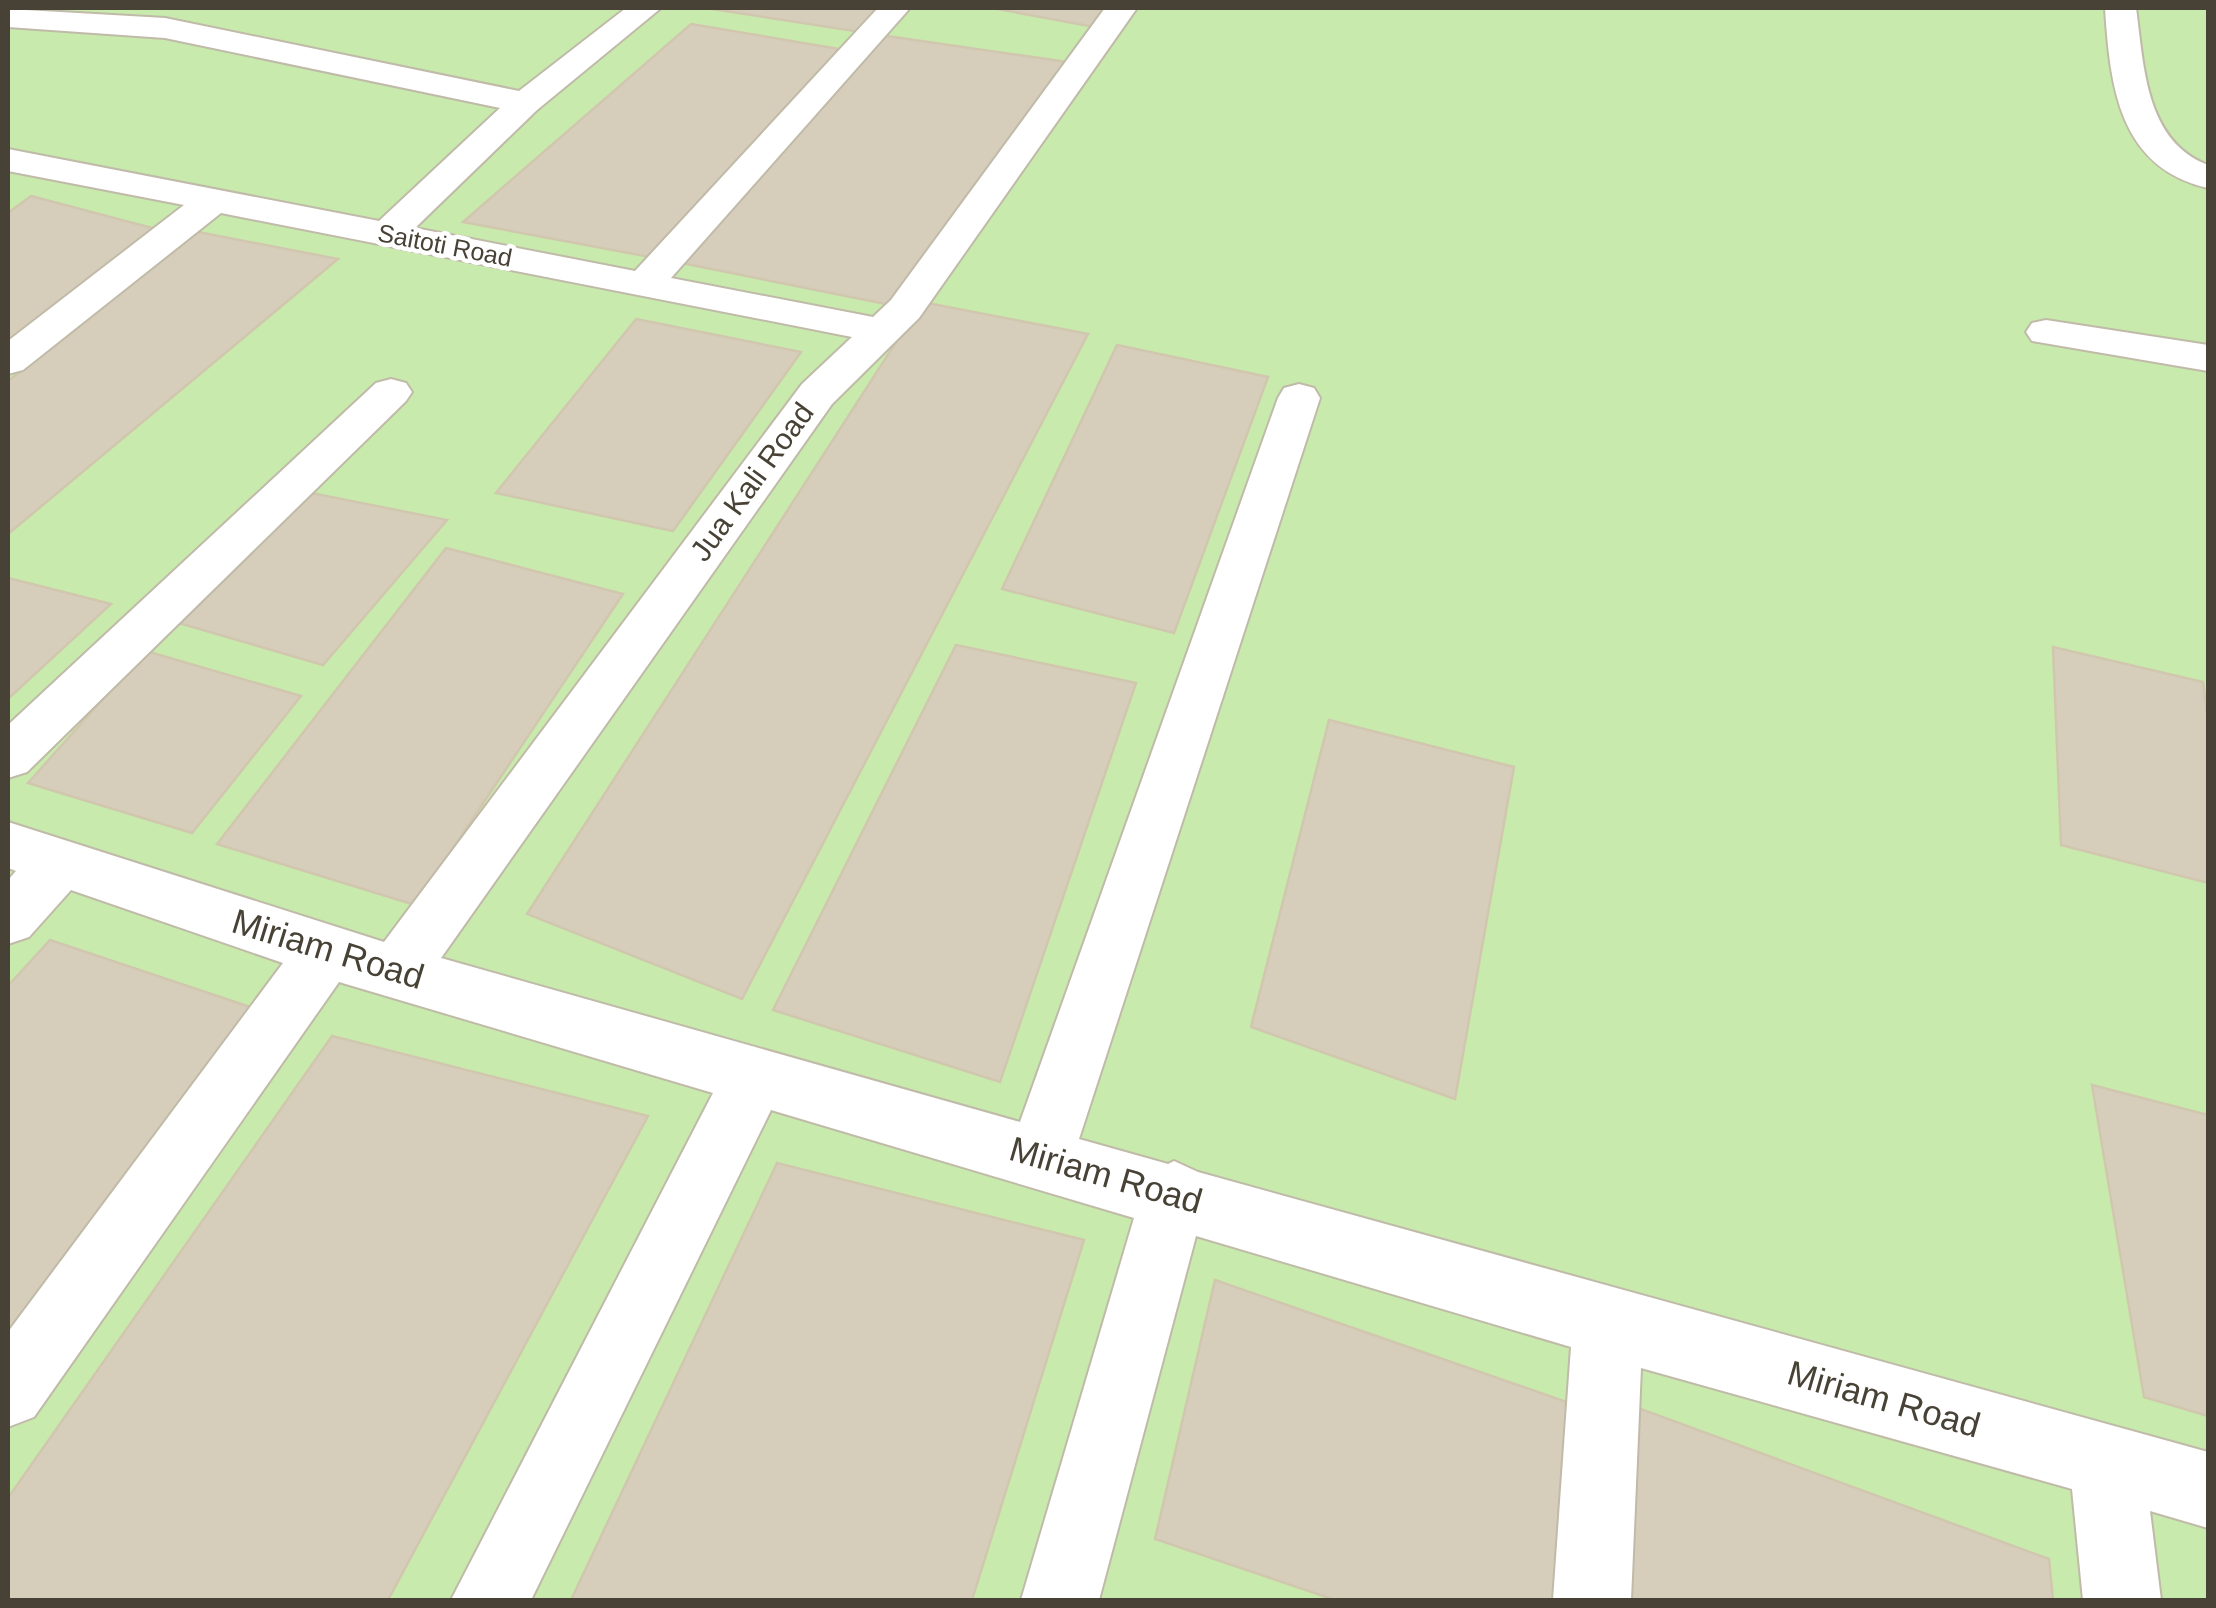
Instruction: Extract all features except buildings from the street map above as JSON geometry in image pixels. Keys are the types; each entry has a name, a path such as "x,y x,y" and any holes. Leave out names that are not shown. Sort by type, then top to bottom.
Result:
{"street":[{"path":"164,28 197,8"},
{"path":"387,234 525,103 645,8"},
{"path":"644,284 895,8"},
{"name":"Jua Kali Road","path":"398,970 817,394 905,309 1122,8"},
{"path":"2120,8 2134,104 2145,135 2171,158 2208,177"},
{"path":"8,18 164,28 525,103"},
{"path":"8,191 25,164"},
{"name":"Saitoti Road","path":"25,164 882,331"},
{"path":"8,361 213,201"},
{"path":"2046,332 2208,358"},
{"path":"8,757 391,392"},
{"path":"1041,1156 1300,398"},
{"path":"8,919 34,854"},
{"name":"Miriam Road","path":"34,854 326,952 1174,1194 1608,1323 2208,1490"},
{"path":"8,1392 326,952"},
{"path":"490,1600 756,1075"},
{"path":"1060,1600 1174,1194"},
{"path":"1592,1600 1608,1323"},
{"path":"2106,1461 2122,1600"}],"green space":[{"path":"8,8 2208,8 2208,1600 8,1600"}]}
